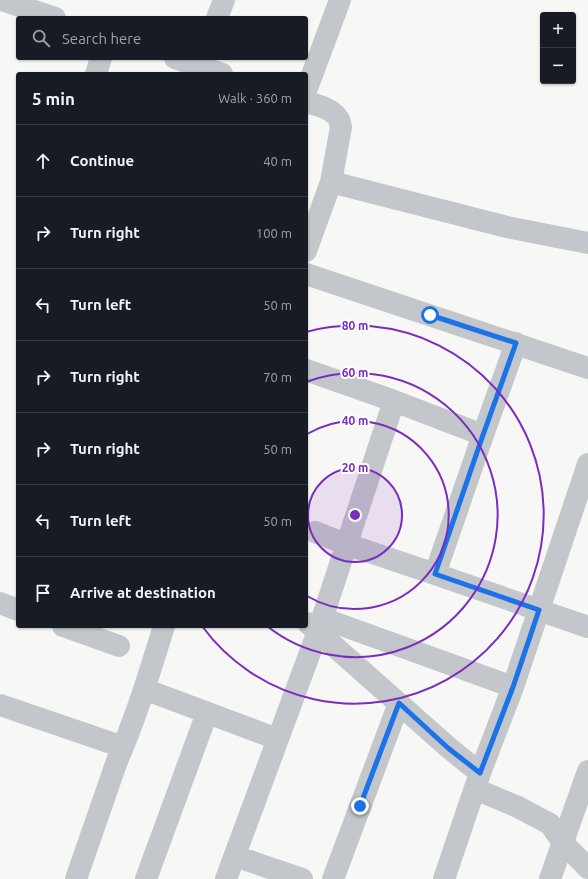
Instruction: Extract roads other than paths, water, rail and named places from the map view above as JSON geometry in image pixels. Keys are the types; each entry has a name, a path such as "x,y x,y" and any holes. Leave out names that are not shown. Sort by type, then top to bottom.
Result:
{"street":[{"path":"218,16 224,0"},
{"path":"308,86 340,0"},
{"path":"2,6 46,16"},
{"path":"97,72 100,60"},
{"path":"188,60 201,62 218,72"},
{"path":"308,103 325,108 333,113 339,119 341,127 331,182 308,237"},
{"path":"331,182 507,226 588,243"},
{"path":"308,275 588,368"},
{"path":"435,574 516,343"},
{"path":"308,371 394,401 483,435"},
{"path":"226,879 277,739 315,623 346,544 394,401"},
{"path":"444,879 513,687 588,464"},
{"path":"315,532 588,627"},
{"path":"0,603 16,609"},
{"path":"315,623 513,687"},
{"path":"315,623 448,748 478,781 518,807 550,824 563,844 588,868"},
{"path":"69,628 119,646"},
{"path":"76,879 144,689 163,628"},
{"path":"144,689 277,739"},
{"path":"333,879 399,703"},
{"path":"0,705 123,747"},
{"path":"146,879 207,713"},
{"path":"550,879 588,771"},
{"path":"235,856 302,879"}]}
